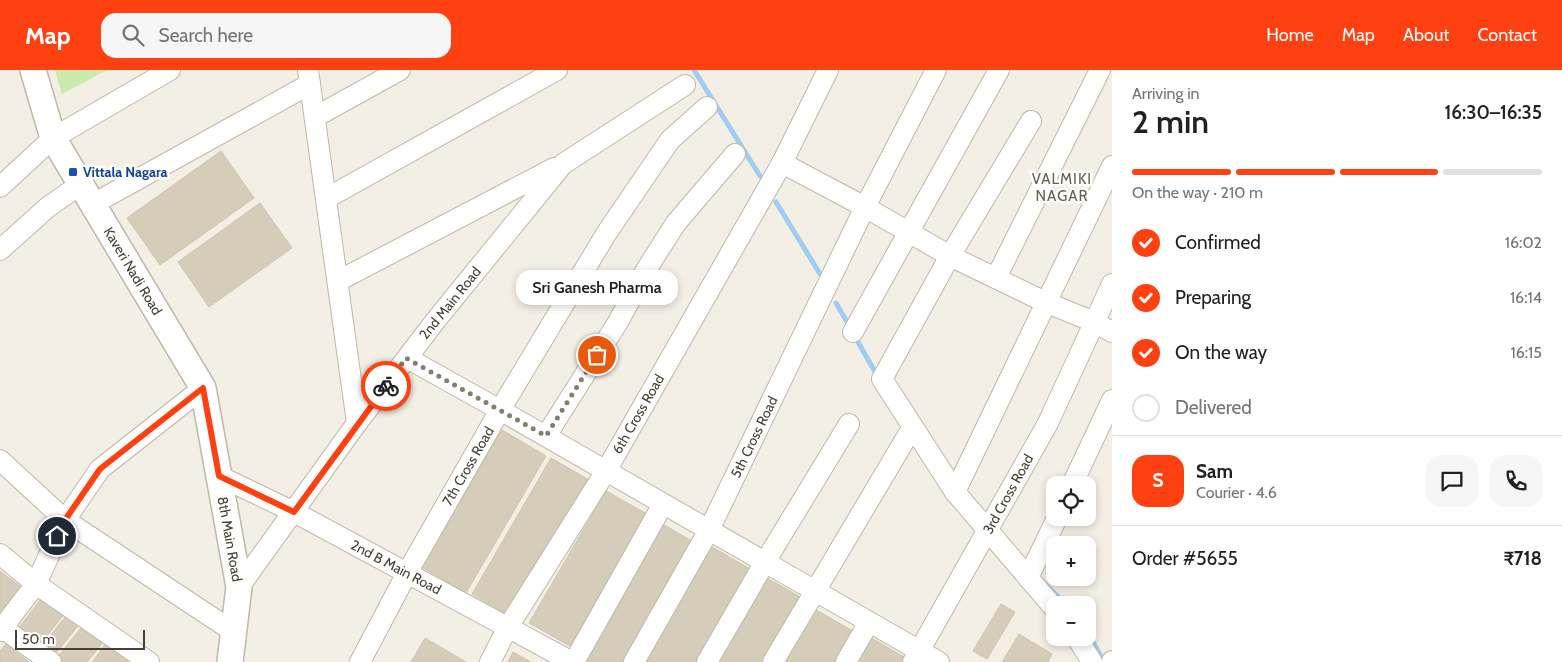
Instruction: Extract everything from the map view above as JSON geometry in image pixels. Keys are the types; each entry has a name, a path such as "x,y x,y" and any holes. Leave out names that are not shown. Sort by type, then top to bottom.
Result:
{"street":[{"name":"Kaveri Nadi Road","path":"33,70 53,138 203,388 219,476"},
{"path":"0,187 53,138 170,70"},
{"path":"315,116 400,70"},
{"path":"327,198 557,70"},
{"name":"6th Cross Road","path":"490,662 508,627 606,471 782,163 828,70"},
{"name":"5th Cross Road","path":"634,662 709,530 865,207 936,70"},
{"path":"853,332 999,70"},
{"path":"996,278 1100,70"},
{"path":"0,250 48,207 87,194 309,77 357,423"},
{"name":"2nd Main Road","path":"239,587 406,358 563,164 685,85"},
{"name":"7th Cross Road","path":"360,662 407,573 500,410 606,234 670,140 707,107"},
{"path":"1031,121 950,256 882,379 955,492 987,531 1030,574 1046,596"},
{"path":"546,436 618,322 646,270 676,223 735,154"},
{"path":"782,163 865,207 907,233 950,256 1112,332"},
{"path":"338,281 563,164"},
{"path":"955,492 1112,166"},
{"name":"3rd Cross Road","path":"916,656 1048,423 1112,284"},
{"path":"406,358 816,591 869,622 916,656 940,662"},
{"path":"51,662 1,629 36,584 65,520 100,469 203,388"},
{"path":"1076,476 1112,400"},
{"path":"707,662 849,424"},
{"path":"773,662 912,428"},
{"path":"0,460 65,520 234,632"},
{"name":"2nd B Main Road","path":"219,476 294,512 573,662"},
{"name":"8th Main Road","path":"219,476 239,587 230,662"},
{"path":"573,662 663,504"},
{"path":"1030,574 1053,526"},
{"path":"0,554 36,584 149,662"},
{"path":"846,662 869,622"},
{"path":"1082,646 1092,662"}],"green space":[{"path":"55,70 107,70 62,94"}],"building":[{"path":"221,151 254,198 160,265 127,218"},
{"path":"260,203 292,248 209,307 178,262"},
{"path":"502,430 546,456 466,593 422,567"},
{"path":"551,458 591,481 512,617 472,594"},
{"path":"606,491 647,514 570,646 529,623"},
{"path":"659,522 695,543 625,662 587,662 580,658"},
{"path":"709,545 755,572 702,662 641,662"},
{"path":"0,571 21,587 0,615"},
{"path":"762,575 802,598 765,662 711,662"},
{"path":"45,594 66,612 37,648 16,631"},
{"path":"1001,604 1015,612 987,659 973,651"},
{"path":"811,607 853,631 835,662 779,662"},
{"path":"69,612 82,621 52,658 40,649"},
{"path":"85,623 106,639 87,662 57,662 55,660"},
{"path":"1019,634 1052,654 1048,662 1002,662"},
{"path":"868,636 904,657 901,662 853,662"},
{"path":"425,638 466,662 411,662"},
{"path":"107,642 129,659 127,662 92,662"},
{"path":"6,644 29,662 0,662 0,651"},
{"path":"513,652 531,662 508,662"}],"waterway":[{"path":"694,70 760,176"},
{"path":"776,202 820,274"},
{"path":"836,303 850,327"},
{"path":"855,337 878,377"},
{"path":"1047,586 1058,596"},
{"path":"1095,646 1104,662"}],"way so far":[{"path":"386,386 406,358 546,436 597,355"}],"place":[{"name":"Vittala Nagara","path":"73,172"},
{"name":"Sri Ganesh Pharma","path":"597,355"}],"district":[{"name":"VALMIKI NAGAR","path":"1062,188"}],"route":[{"path":"57,536 65,520 100,469 203,388 219,476 294,512 357,423 386,386"}]}
